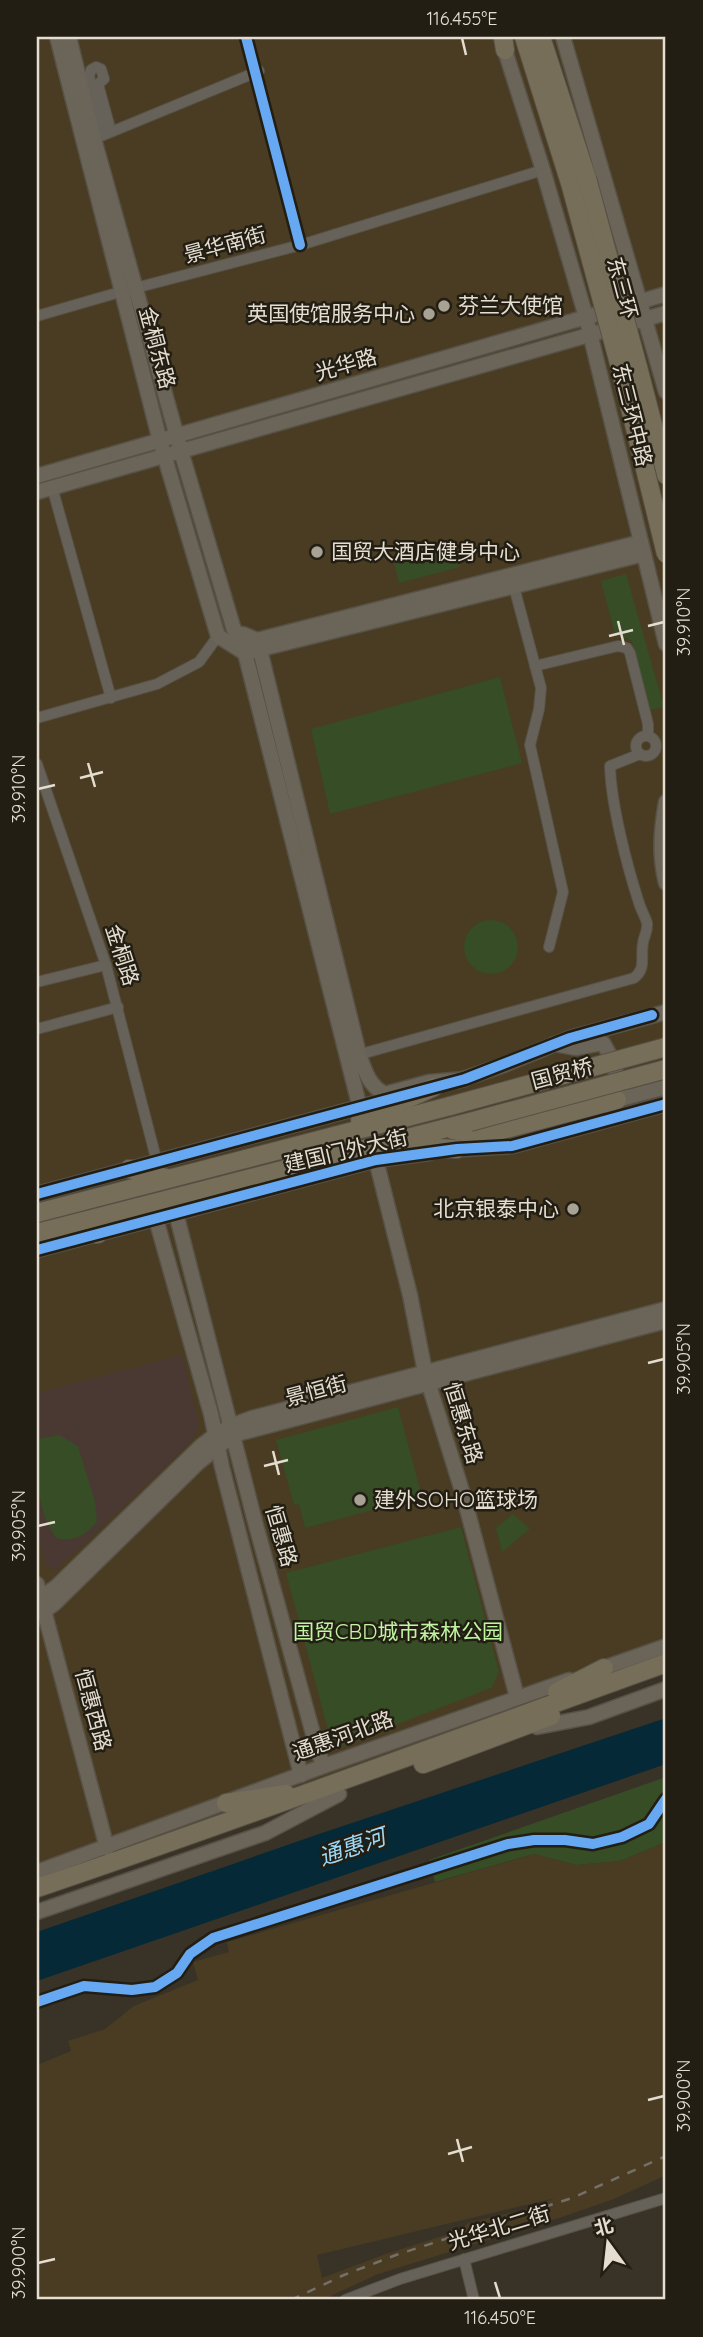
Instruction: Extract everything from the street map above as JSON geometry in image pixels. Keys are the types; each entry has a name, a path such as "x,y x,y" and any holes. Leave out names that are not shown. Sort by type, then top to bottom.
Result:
{"highway":[{"name":"东三环","path":"524,37 578,181 666,475"},
{"name":"东三环","path":"541,37 666,553"},
{"name":"国贸桥","path":"450,1106 666,1045"},
{"name":"国贸桥","path":"470,1122 666,1074"},
{"path":"316,1139 434,1087"},
{"path":"446,1128 478,1135 617,1100"},
{"name":"建国门外大街","path":"37,1213 450,1106"},
{"name":"建国门外大街","path":"37,1233 183,1194 378,1153 470,1122"},
{"path":"378,1153 457,1149"},
{"path":"129,1169 169,1179"},
{"path":"37,1233 99,1234"},
{"name":"通惠河北路","path":"568,1704 666,1662"},
{"path":"499,1728 604,1668"},
{"name":"通惠河北路","path":"37,1900 499,1728 568,1704 666,1676"},
{"path":"226,1803 331,1791"},
{"name":"通惠河北路","path":"37,1888 196,1840"}],"main road":[{"name":"金桐东路","path":"57,37 164,456 218,636"},
{"name":"金桐东路","path":"69,37 100,133 135,288 234,629"},
{"name":"东三环中路","path":"563,37 666,392"},
{"name":"东三环中路","path":"503,41 586,317 666,644"},
{"name":"光华路","path":"37,476 666,294"},
{"name":"光华路","path":"37,492 666,313"},
{"path":"218,636 234,629 257,640 644,551 666,553"},
{"path":"245,653 514,587 644,551"},
{"path":"234,629 260,650 353,1056 360,1108"},
{"path":"218,636 245,653 353,1056 374,1089 385,1094 429,1082 465,1079"},
{"path":"666,802 660,849 666,883"},
{"path":"659,1014 666,1022"},
{"name":"建国门外大街","path":"37,1194 465,1079 570,1038 659,1014"},
{"path":"554,1044 576,1048 603,1043 612,1059 621,1092 617,1100"},
{"path":"590,1124 617,1100 666,1074"},
{"path":"457,1149 512,1146 666,1104"},
{"name":"建国门外大街","path":"37,1250 156,1219 378,1153"},
{"name":"恒惠东路","path":"378,1153 427,1377 463,1494 517,1697"},
{"path":"176,1213 183,1194"},
{"name":"恒惠路","path":"176,1213 232,1431 324,1766"},
{"name":"恒惠路","path":"156,1219 192,1342 302,1775"},
{"path":"163,1245 175,1242 181,1247 203,1318"},
{"name":"景恒街","path":"427,1377 666,1309"},
{"name":"景恒街","path":"39,1601 216,1440 252,1418 666,1321"},
{"name":"恒惠西路","path":"39,1601 107,1848"},
{"name":"通惠河北路","path":"37,1872 324,1766 666,1646"},
{"name":"通惠河北路","path":"499,1728 589,1717 666,1689"},
{"path":"283,1697 299,1744 304,1745 314,1736"},
{"name":"通惠河北路","path":"37,1912 265,1833 331,1791"}],"street":[{"path":"248,37 302,245"},
{"path":"93,67 99,67 104,75 104,79 98,84 100,133 89,76 93,67"},
{"path":"100,133 257,71"},
{"path":"100,133 257,71"},
{"name":"景华南街","path":"37,317 120,292 302,245 543,170"},
{"path":"52,487 111,698"},
{"path":"514,587 541,688 530,745 563,892 549,947"},
{"path":"37,718 156,684 185,671 199,662 218,636"},
{"path":"353,1056 634,978 639,974 643,963 642,945 647,923 639,905 610,783 610,766 640,754 636,749 637,742 641,737 648,736 648,724 630,653 627,648 618,646 535,666"},
{"name":"金桐路","path":"37,765 106,965 158,1162"},
{"path":"37,803 49,800"},
{"path":"37,982 106,965"},
{"path":"37,1029 118,1007"},
{"path":"37,2002 84,1986 132,1990 155,1987 177,1973 190,1954 213,1938 508,1844 534,1840 565,1840 593,1844 622,1837 649,1824 666,1799"},
{"name":"光华北二街","path":"345,2300 400,2278 666,2198"},
{"path":"464,2259 474,2300"}],"shaded area":[{"path":"37,37 666,37 666,1660 37,1887"},
{"path":"182,1355 198,1420 197,1431 189,1444 55,1571 45,1564 37,1532 37,1393"},
{"path":"666,1842 666,2175 614,2199 559,2218 378,2274 322,2300 37,2300 37,2065 71,2051 68,2041 105,2029 134,2006 198,1980 193,1962 229,1952 227,1942 534,1854 577,1865 620,1861","holes":["555,2198 526,2209 468,2223 461,2230 322,2278 317,2255"]}],"green space":[{"path":"454,543 460,567 399,583 393,559"},
{"path":"626,574 664,707 649,710 632,641 615,634 601,581"},
{"path":"500,677 522,763 330,814 311,729"},
{"path":"491,920 510,928 518,947 510,966 491,974 472,966 464,947 472,928"},
{"path":"398,1407 422,1497 305,1528 299,1504 294,1505 276,1440"},
{"path":"59,1435 78,1446 95,1501 97,1522 83,1534 69,1539 56,1538 49,1527 39,1490 37,1439"},
{"path":"513,1514 530,1529 502,1552 496,1528"},
{"name":"国贸CBD城市森林公园","path":"461,1527 499,1672 491,1688 338,1747 331,1741 286,1573"},
{"path":"666,1777 666,1842 620,1861 577,1865 534,1854 435,1882 429,1860"}],"water":[{"name":"通惠河","path":"666,1718 666,1764 37,1981 37,1932"}],"railway":[{"path":"291,2300 344,2275 396,2255 572,2198 666,2156"}],"cycle path":[{"path":"246,37 300,245"},
{"path":"37,1194 465,1079 570,1038 652,1015"},
{"path":"37,1250 376,1160 457,1149 512,1146 666,1104"},
{"path":"37,2002 84,1986 132,1990 155,1987 177,1973 190,1954 213,1938 508,1844 534,1840 593,1844 622,1837 649,1824 666,1799"}],"place":[{"name":"芬兰大使馆","path":"444,306"},
{"name":"英国使馆服务中心","path":"429,314"},
{"name":"国贸大酒店健身中心","path":"317,552"},
{"name":"北京银泰中心","path":"573,1209"},
{"name":"建外SOHO篮球场","path":"360,1500"}]}
